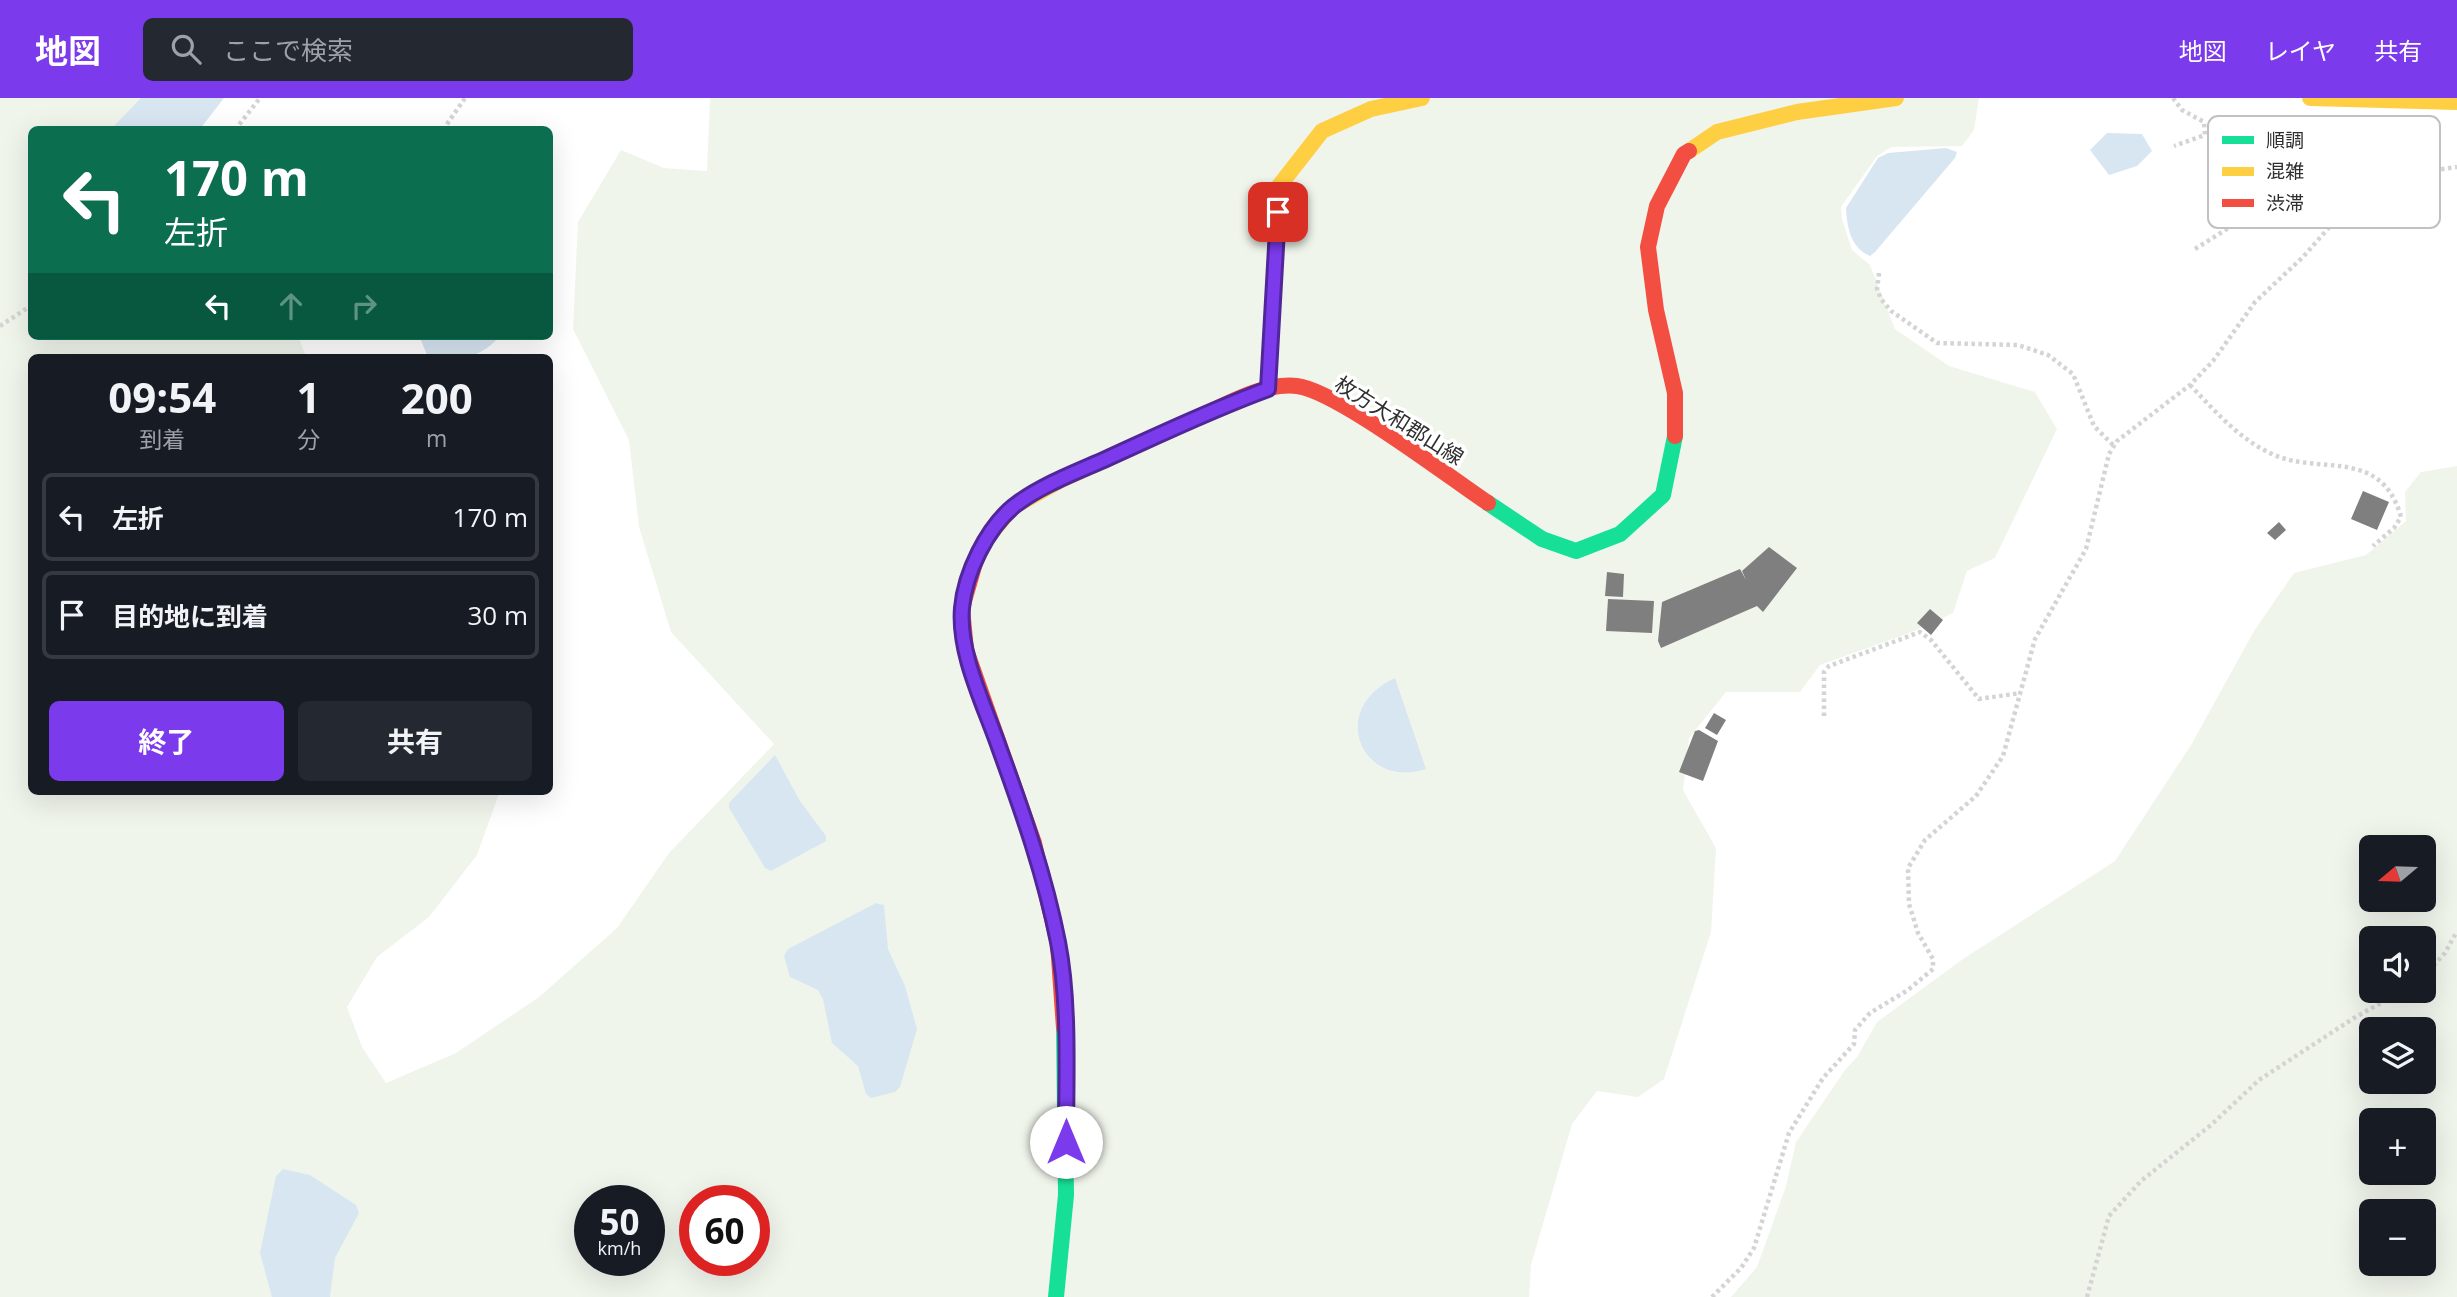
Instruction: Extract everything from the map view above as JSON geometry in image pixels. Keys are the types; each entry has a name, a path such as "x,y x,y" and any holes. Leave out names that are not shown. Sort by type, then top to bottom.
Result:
{"main road":[{"path":"1268,389 1279,186 1322,131 1371,109 1422,98"},
{"name":"枚方大和郡山線","path":"1056,1297 1066,1195 1065,1035 1058,944 1034,844 966,650 962,608 970,574 986,539 1013,507 1083,470 1226,404 1268,389 1297,386 1341,404 1542,540 1576,551 1620,534 1663,495 1675,439 1675,393 1656,310 1648,247 1657,206 1684,154 1717,132 1797,112 1896,98"},
{"path":"2310,98 2457,102"}],"path":[{"path":"238,126 260,98"},
{"path":"446,126 466,98"},
{"path":"2173,98 2182,110 2204,122 2205,135 2174,146"},
{"path":"2195,249 2228,228"},
{"path":"1712,1297 1741,1268 1754,1248 1789,1133 1823,1078 1854,1044 1855,1030 1870,1013 1908,990 1933,969 1933,959 1918,933 1909,904 1908,868 1925,840 1976,796 2003,757 2035,639 2055,609 2086,549 2109,454 2114,446 2190,385 2213,361 2255,302 2303,257 2329,228"},
{"path":"1879,273 1877,289 1881,299 1891,311 1937,343 2018,345 2056,361 2073,374 2094,426 2114,446"},
{"path":"0,326 28,308"},
{"path":"2190,385 2250,442 2274,455 2348,467 2371,475 2395,496 2401,517 2394,528 2373,546"},
{"path":"1824,716 1824,672 1829,666 1920,632 1931,640 1979,699 2021,693"},
{"path":"2436,963 2457,931"},
{"path":"2087,1297 2109,1216 2141,1181 2211,1125 2259,1080 2381,1003"}],"shaded area":[{"path":"0,98 148,98 164,126 28,126 28,340 300,340 305,354 28,354 28,795 499,795 477,855 429,917 377,957 347,1007 362,1047 386,1083 456,1053 539,997 617,928 669,853 774,744 671,632 639,527 629,440 573,329 578,222 621,150 664,168 707,171 710,98 1979,98 1974,130 1962,146 1891,147 1877,156 1841,207 1842,219 1852,250 1870,265 1895,329 1949,366 2035,392 2057,429 1995,558 1967,571 1953,613 1912,632 1820,665 1800,692 1726,692 1689,738 1683,790 1716,848 1711,932 1664,1079 1638,1097 1597,1091 1572,1124 1531,1265 1529,1297 0,1297"},
{"path":"141,98 224,98 202,126 114,126"},
{"path":"2107,133 2142,134 2152,151 2137,166 2109,175 2090,150"},
{"path":"1946,148 1957,152 1955,158 1875,252 1870,256 1858,248 1851,236 1846,208 1878,158 1888,153"},
{"path":"421,340 496,340 476,354 427,354"},
{"path":"2457,466 2457,1297 1731,1297 1757,1267 1786,1186 1796,1142 1845,1070 1857,1057 1877,1022 1963,959 2115,861 2191,745 2254,631 2294,573 2366,555 2406,521 2405,492 2421,472"},
{"path":"1395,678 1426,769 1403,772 1384,768 1370,758 1361,743 1358,726 1362,708 1374,692"},
{"path":"775,755 800,801 826,836 826,841 771,871 765,868 729,808 729,803"},
{"path":"876,903 884,905 888,949 905,986 917,1029 900,1087 895,1092 871,1098 866,1094 858,1066 832,1043 823,999 818,990 790,977 784,956 788,949"},
{"path":"283,1169 310,1175 356,1205 359,1213 335,1258 330,1297 272,1297 260,1253 276,1176"}],"building":[{"path":"2363,491 2389,502 2377,530 2351,519"},
{"path":"2279,522 2286,530 2275,540 2267,533"},
{"path":"1769,547 1797,568 1763,612 1757,606 1661,648 1658,641 1662,602 1740,569 1746,580 1742,571"},
{"path":"1607,572 1624,574 1623,597 1605,596"},
{"path":"1608,599 1654,601 1652,633 1606,631"},
{"path":"1930,609 1943,620 1931,635 1917,623"},
{"path":"1714,713 1726,720 1717,735 1705,728"},
{"path":"1699,730 1718,741 1703,781 1679,772 1695,731"}],"traffic: fast":[{"path":"1488,503 1542,539 1576,551 1620,534 1663,495 1675,436"},
{"path":"1056,1297 1066,1195 1064,1028"}],"traffic: slow":[{"path":"1268,389 1279,186 1322,131 1371,109 1422,98"},
{"path":"1689,151 1717,132 1797,112 1896,98"},
{"path":"2310,98 2457,102"},
{"path":"975,563 986,539 1013,507 1059,481 1191,421"}],"traffic: jam":[{"path":"1675,436 1675,393 1656,310 1648,247 1657,206 1684,154 1689,151"},
{"path":"1191,421 1256,392 1297,386 1315,391 1365,418 1488,503"},
{"path":"975,563 962,608 966,650 1034,843 1058,944 1064,1028"}],"route":[{"path":"1066,1142 1065,1035 1058,944 1034,844 966,650 962,608 970,574 986,539 1013,507 1059,481 1226,404 1268,389 1278,212"}]}
